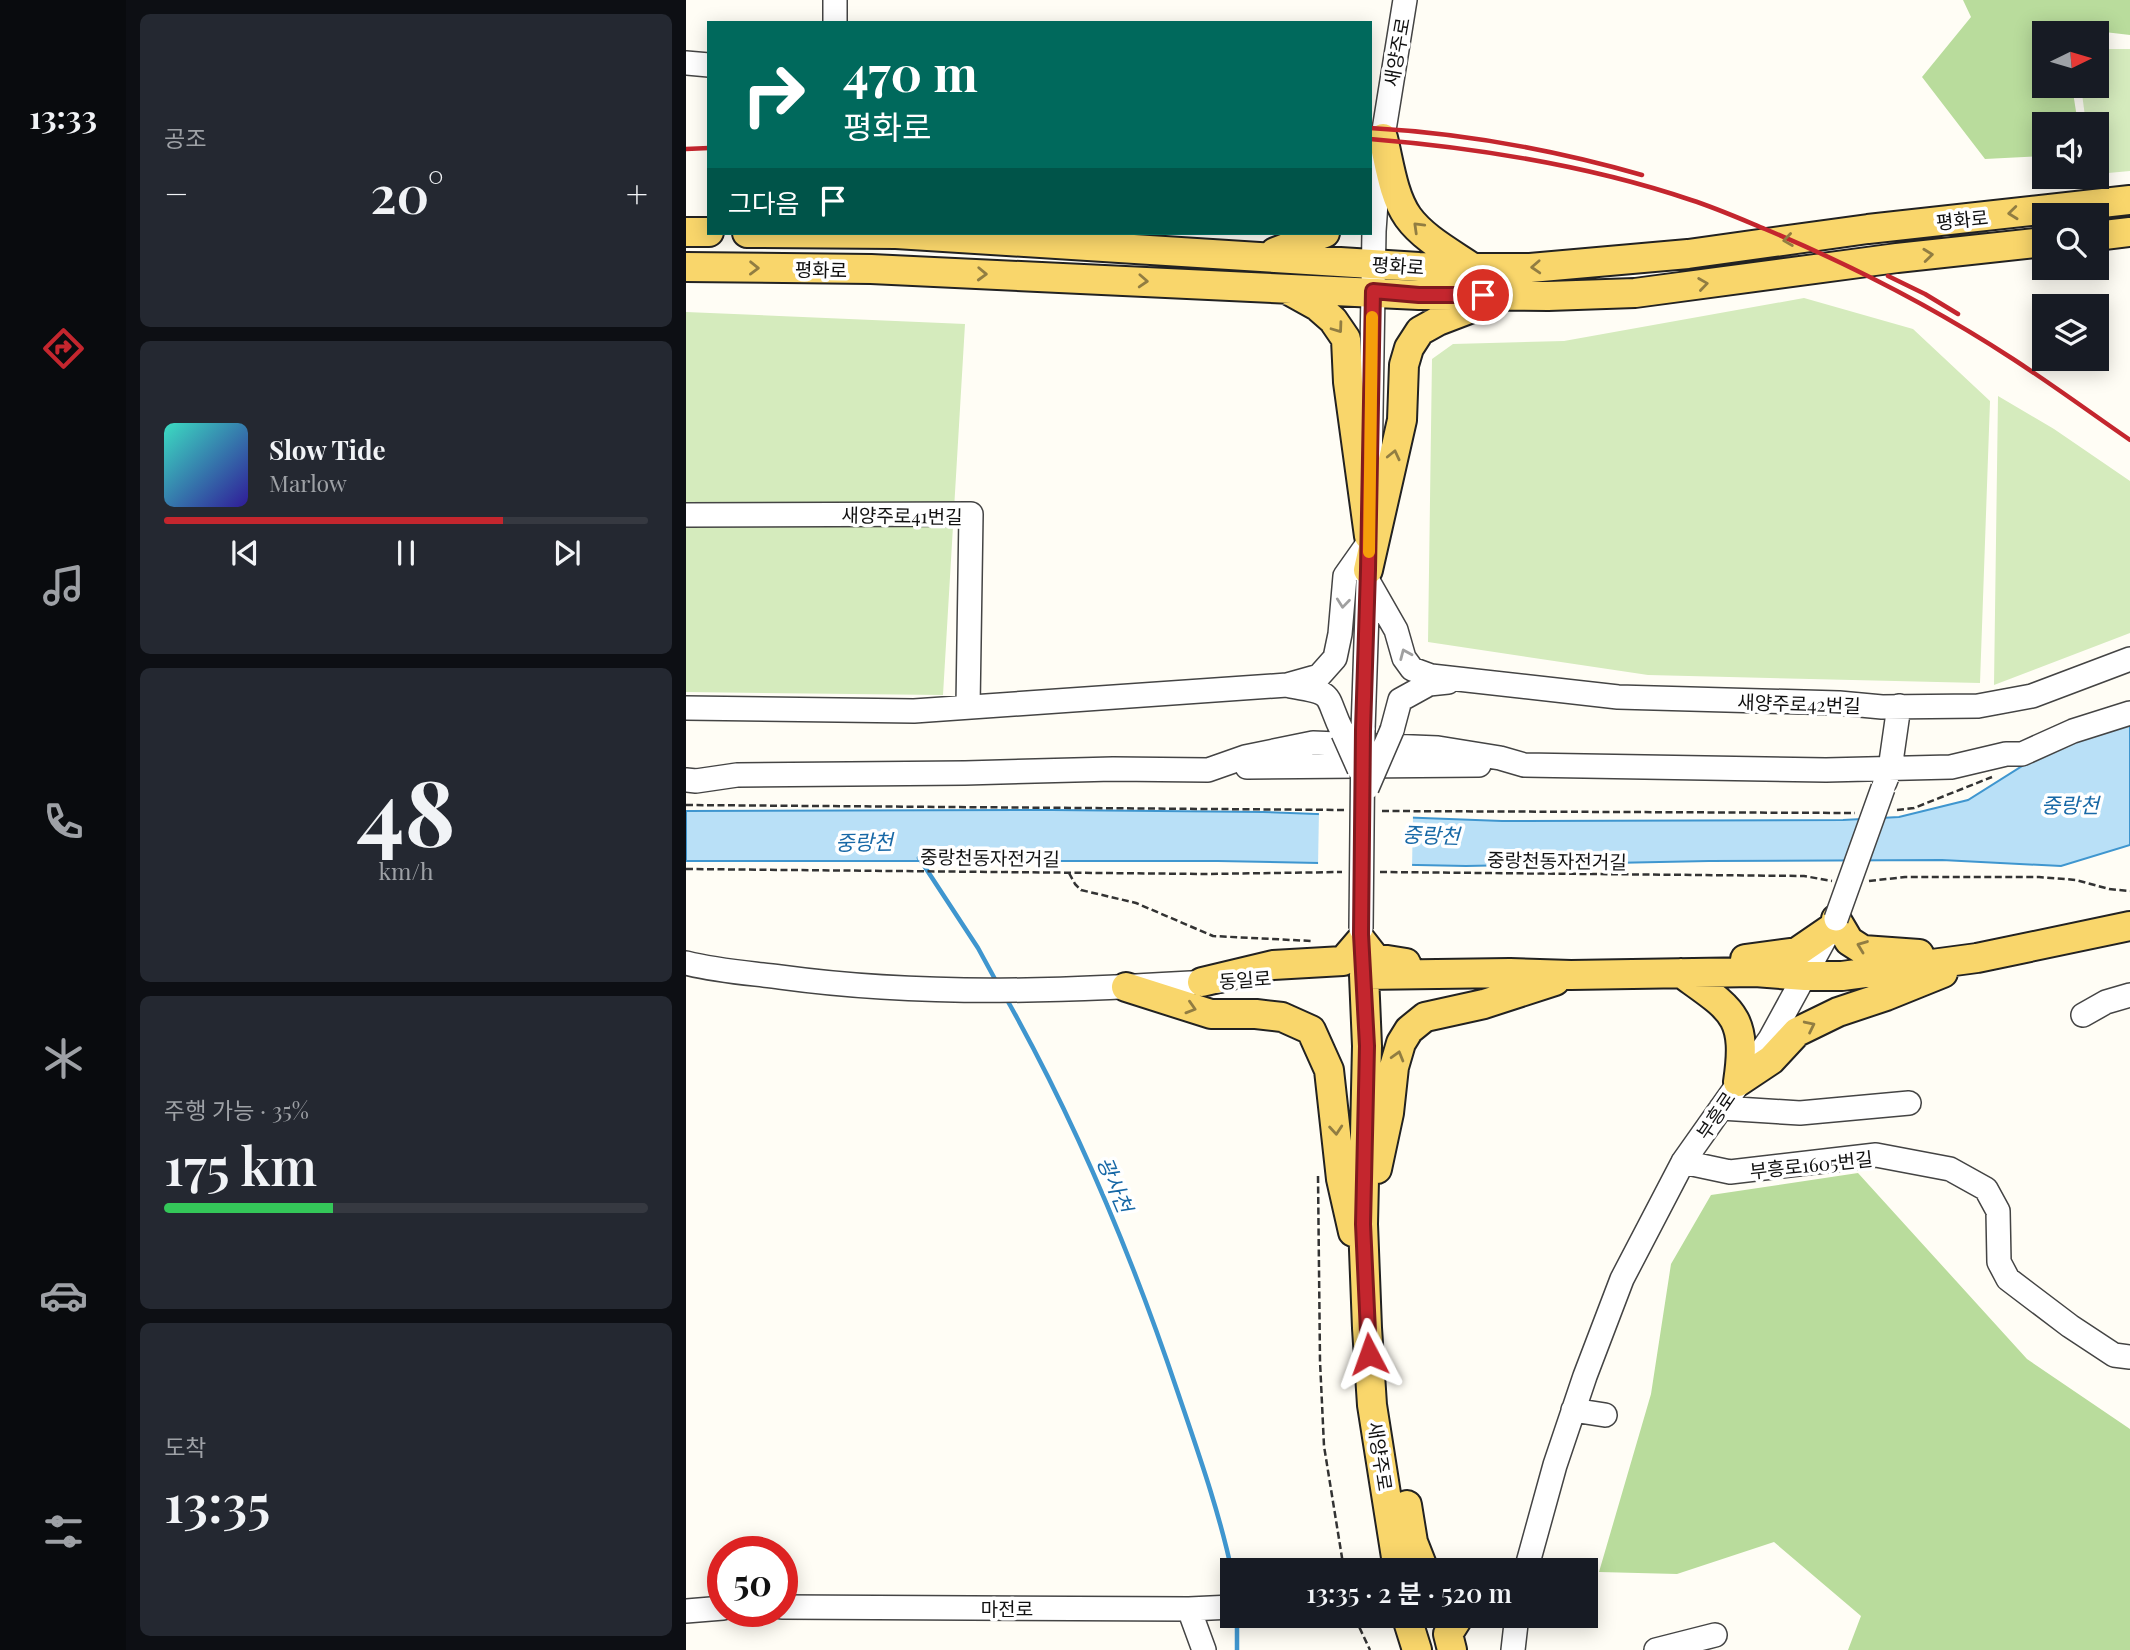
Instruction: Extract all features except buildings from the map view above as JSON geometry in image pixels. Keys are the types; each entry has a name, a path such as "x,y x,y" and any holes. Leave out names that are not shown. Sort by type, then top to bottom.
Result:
{"main road":[{"path":"1372,167 1383,138"},
{"path":"1383,138 1390,170 1407,216 1429,237 1473,268"},
{"name":"평화로","path":"913,235 1419,267 1530,268 1688,254 1868,229 2130,200"},
{"path":"686,232 707,232"},
{"path":"2109,234 2130,232"},
{"path":"1265,256 1320,235"},
{"name":"평화로","path":"686,267 871,269 1419,295 1635,293 1897,258 2032,243"},
{"path":"1284,288 1317,306 1333,320 1346,339 1348,382 1369,558"},
{"path":"1369,558 1402,419 1404,365 1409,348 1420,331 1438,321 1504,295"},
{"path":"1672,973 1797,952 1834,923 1849,941 1863,950 1978,958"},
{"path":"1805,976 1842,976 1978,958 2130,926"},
{"path":"1202,982 1273,965 1343,961 1361,934 1376,958 1510,973"},
{"path":"1738,1082 1771,1060 1797,1032 1838,1012 1886,996 1978,958"},
{"name":"동일로","path":"1364,975 1755,972 1805,976"},
{"path":"1672,973 1721,1002 1738,1022 1742,1055 1738,1082"},
{"name":"새양주로","path":"1364,975 1367,1046 1363,1224 1365,1284 1372,1405 1396,1558"},
{"path":"1365,1192 1375,1180 1390,1112 1394,1067 1401,1043 1409,1030 1425,1017 1485,1004 1571,975"},
{"path":"1126,988 1211,1014 1282,1017 1311,1030 1329,1070 1341,1179 1365,1284"},
{"path":"1384,1471 1406,1501 1413,1542 1419,1558"},
{"path":"1410,1628 1417,1650"},
{"path":"1452,1628 1448,1634 1452,1650"}],"street":[{"path":"835,0 835,21"},
{"name":"새양주로","path":"1364,975 1361,934 1364,787 1353,732 1369,558 1374,219 1383,138 1405,0"},
{"path":"686,63 707,65"},
{"name":"새양주로41번길","path":"686,515 971,514 968,706"},
{"path":"686,708 914,711 1287,685 1319,676 1335,658 1345,576 1369,558 1404,658 1412,669 1431,676 1462,680"},
{"name":"새양주로42번길","path":"1462,680 1618,697 1978,706 2012,701 2130,659"},
{"path":"1364,787 1392,730 1400,700 1429,684 1462,680"},
{"path":"1287,685 1320,691 1327,695 1353,732"},
{"name":"부흥로","path":"1529,1558 1573,1410 1622,1279 1683,1162 1770,1039 1834,923 1886,779 1899,706"},
{"path":"686,780 737,775 1208,770 1245,757 1313,743 1438,748 1500,758 1524,765 1886,779 2006,754 2022,754 2073,731 2130,713"},
{"name":"동일로","path":"686,963 847,986 946,991 1126,988 1319,974 1364,975"},
{"path":"2083,1015 2106,1002 2130,995"},
{"path":"1721,1108 1800,1113 1909,1103"},
{"name":"부흥로1605번길","path":"1683,1162 1730,1172 1876,1155 1950,1169 1986,1189 1998,1211 2000,1262 2008,1279 2114,1355 2130,1357"},
{"path":"1573,1410 1605,1415"},
{"name":"마전로","path":"798,1607 1220,1608"},
{"path":"686,1611 707,1609"},
{"path":"1196,1609 1204,1650"},
{"path":"1513,1650 1516,1628"},
{"path":"1656,1650 1715,1635"}],"path":[{"name":"중랑천동자전거길","path":"686,869 1210,874 1348,872"},
{"name":"중랑천동자전거길","path":"1376,872 1804,876 1843,883"},
{"path":"1069,873 1082,890 1136,903 1213,936 1307,940 1320,944"},
{"path":"1863,883 1905,877 2039,877 2076,880 2109,889 2130,891"},
{"path":"1318,1171 1324,1446 1342,1558"},
{"path":"1360,1628 1370,1650"}],"green space":[{"path":"1963,0 2130,0 2130,35 2109,33 2109,21 2032,21 2032,98 2074,98 2076,112 2032,112 2032,157 1985,159 1922,77 1971,17"},
{"path":"2109,49 2130,49 2130,171 2109,173 2109,112 2084,112 2083,98 2109,98"},
{"path":"1804,298 1913,329 1990,401 1980,683 1648,675 1428,642 1432,359 1453,344 1564,341"},
{"path":"686,312 965,324 943,695 686,692"},
{"path":"1998,396 2054,429 2130,481 2130,633 1994,685"},
{"path":"1858,1173 2027,1359 2130,1429 2130,1650 1848,1650 1861,1616 1774,1542 1677,1574 1599,1572 1651,1394 1671,1264 1711,1195"}],"water":[{"name":"중랑천","path":"2130,721 2130,845 2061,866 1942,860 1466,866 1218,861 686,861 686,811 1263,812 1502,821 1843,820 1899,817 1968,800 2038,756"}],"pier":[{"path":"1319,810 1413,814 1412,868 1318,867"}],"waterway":[{"name":"광사천","path":"919,858 978,948 996,981"},
{"name":"광사천","path":"1006,998 1079,1142 1142,1291 1200,1459 1229,1558"},
{"name":"광사천","path":"1237,1628 1237,1650"}],"railway":[{"path":"1372,128 1507,144 1642,175"},
{"path":"1372,139 1452,147 1573,168 1652,188 1719,210 1829,257 1923,305 2013,359 2130,440"},
{"path":"686,149 707,148"},
{"path":"1888,276 1958,314"}],"slow traffic":[{"path":"1369,552 1372,317"}],"route":[{"path":"1369,1354 1363,1224 1367,1046 1361,934 1373,291 1419,295 1483,295"}]}
